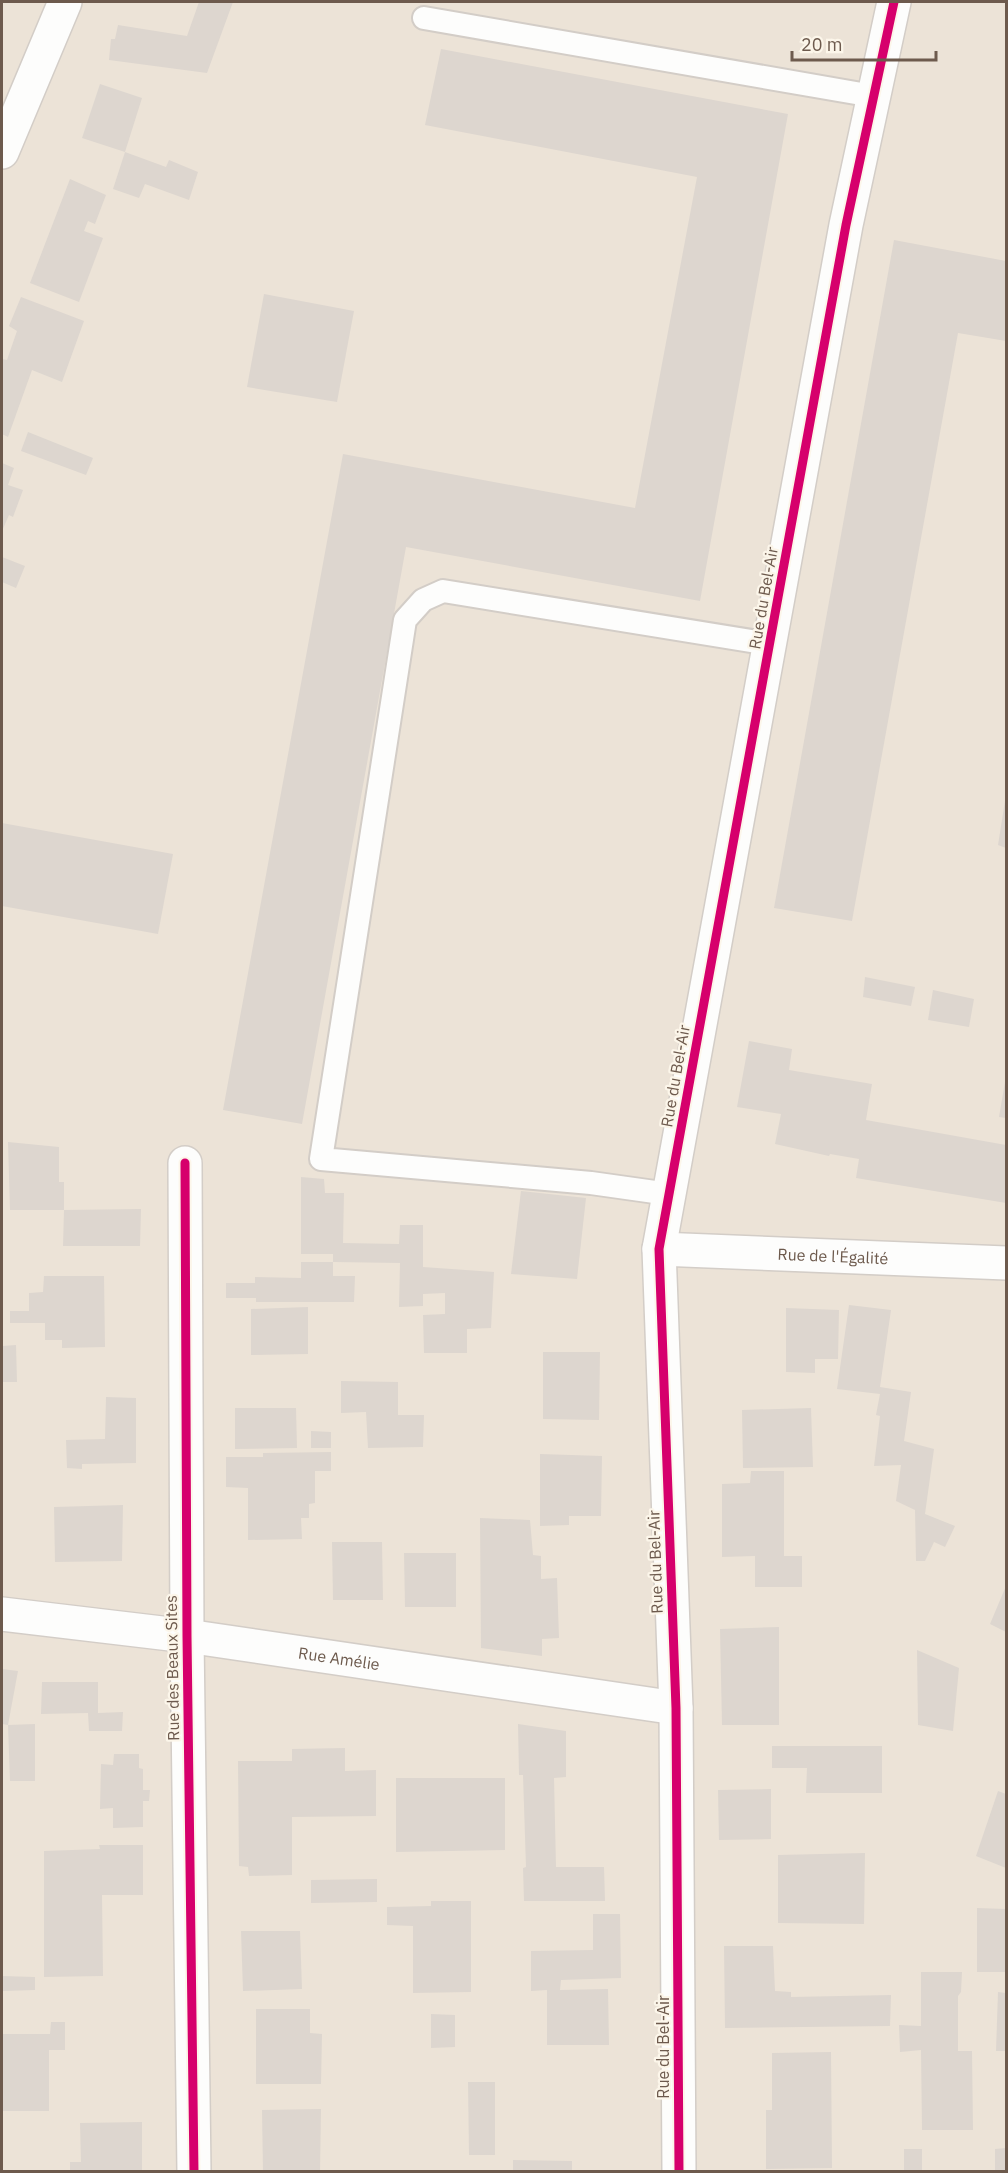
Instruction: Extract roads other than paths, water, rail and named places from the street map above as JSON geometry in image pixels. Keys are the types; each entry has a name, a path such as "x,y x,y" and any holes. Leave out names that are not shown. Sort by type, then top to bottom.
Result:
{"street":[{"path":"2,152 65,2"},
{"name":"Rue du Bel-Air","path":"679,2172 676,1708 659,1249 846,225 894,2"},
{"name":"Rue des Beaux Sites","path":"185,1163 187,1636 194,2172"},
{"name":"Rue de l'Égalité","path":"659,1249 1006,1263"},
{"name":"Rue Amélie","path":"2,1614 187,1636 676,1708"}],"lane":[{"path":"424,18 873,96"},
{"path":"669,1194 591,1183 321,1159 405,620 423,600 443,591 770,644"}]}
